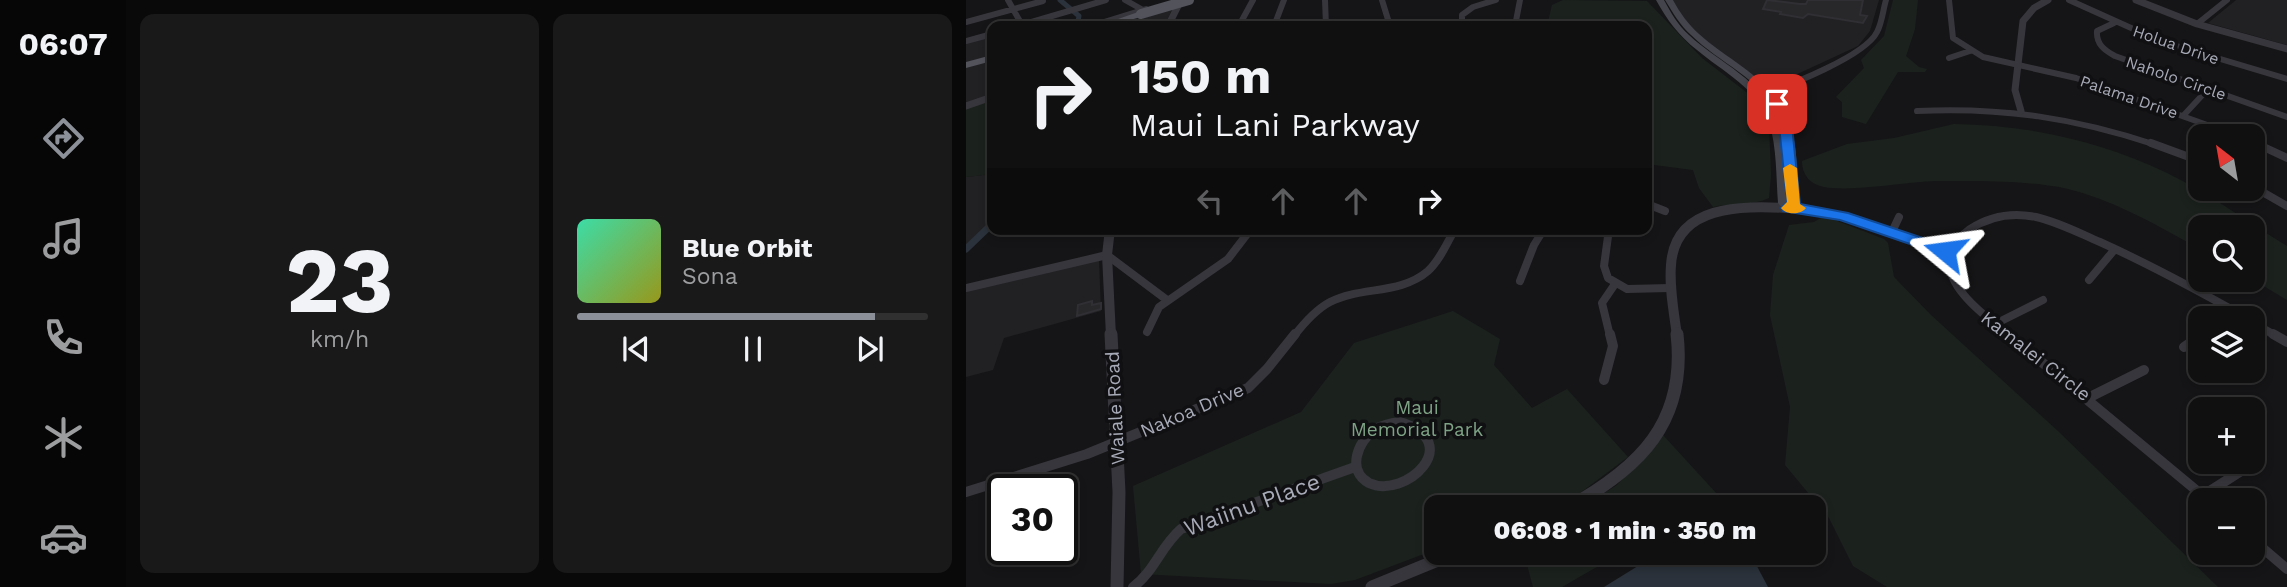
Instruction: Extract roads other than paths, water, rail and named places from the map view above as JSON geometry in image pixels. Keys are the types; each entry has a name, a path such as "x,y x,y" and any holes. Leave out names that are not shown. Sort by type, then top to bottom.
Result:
{"main road":[{"path":"1116,21 1189,0"},
{"path":"1660,0 1667,16 1689,41 1763,94"},
{"path":"1669,0 1676,15 1697,39 1763,94 1774,125 1783,203 1788,208"},
{"path":"966,65 987,60"}],"street":[{"path":"1008,0 1018,21"},
{"path":"1037,21 1106,0"},
{"path":"1125,0 1142,12"},
{"path":"1109,21 1180,0"},
{"path":"1170,21 1180,0"},
{"path":"1242,21 1253,0"},
{"path":"1276,21 1284,0"},
{"path":"1325,0 1326,21"},
{"path":"1381,0 1388,21"},
{"path":"1462,21 1462,15 1466,11 1496,0"},
{"path":"1516,21 1520,0"},
{"path":"1763,94 1786,87 1864,48 1877,32 1886,0"},
{"path":"1949,0 1951,34 1956,42 1970,51"},
{"path":"2021,111 2015,90 2023,22 2034,8 2048,0"},
{"name":"Holua Drive","path":"2069,0 2114,23 2188,51 2287,79"},
{"path":"2136,0 2197,24 2287,49"},
{"path":"2197,24 2227,0"},
{"path":"966,22 1044,1"},
{"name":"Naholo Circle","path":"2114,23 2101,28 2096,35 2098,44 2119,59 2287,117"},
{"path":"966,41 987,35"},
{"path":"1949,58 1970,51"},
{"name":"Palama Drive","path":"1970,51 2076,78 2205,124"},
{"path":"2183,116 2208,89"},
{"path":"966,106 987,99"},
{"path":"1917,111 1968,107 2021,111 2107,128 2188,157"},
{"path":"2265,148 2287,158"},
{"path":"2265,193 2287,206"},
{"path":"1652,206 1665,211"},
{"path":"1592,495 1626,471 1643,454 1669,414 1678,383 1679,362 1670,288 1673,245 1677,236 1696,219 1714,212 1741,206 1805,208 1843,216 1950,252 1958,239 1973,225 1985,219 2010,215 2046,219 2175,278 2226,306"},
{"path":"1891,234 1899,216"},
{"name":"Waiale Road","path":"1109,235 1107,256 1117,443 1117,587"},
{"path":"1147,332 1159,307 1228,259 1246,235"},
{"name":"Nakoa Drive","path":"966,492 1117,443 1248,388 1264,375 1297,330 1321,307 1363,291 1390,289 1421,276 1438,258 1451,235"},
{"path":"1520,281 1540,235"},
{"path":"1608,235 1604,271 1615,284 1627,289 1670,288"},
{"path":"2089,280 2115,249"},
{"name":"Kamalei Circle","path":"1950,252 1950,265 1957,286 1975,308 2088,398 2193,488"},
{"path":"966,288 1107,256 1167,300"},
{"path":"1604,380 1613,346 1602,303 1615,284"},
{"path":"1996,324 2043,300"},
{"path":"2265,329 2287,342"},
{"path":"2088,398 2144,370"},
{"path":"1385,424 1413,424 1423,430 1430,439 1430,452 1425,464 1415,475 1401,483 1386,486 1371,484 1361,477 1355,467 1355,454 1361,442 1385,424"},
{"name":"Waiinu Place","path":"1133,587 1148,576 1162,547 1181,529 1355,467"},
{"path":"2219,488 2238,474"},
{"path":"2265,550 2287,569"},
{"path":"1372,587 1426,565"}],"waterway":[{"path":"1060,0 1079,16 1078,21"},
{"path":"966,249 987,229"}],"park label":[{"name":"Maui Memorial Park","path":"1417,418"}]}
